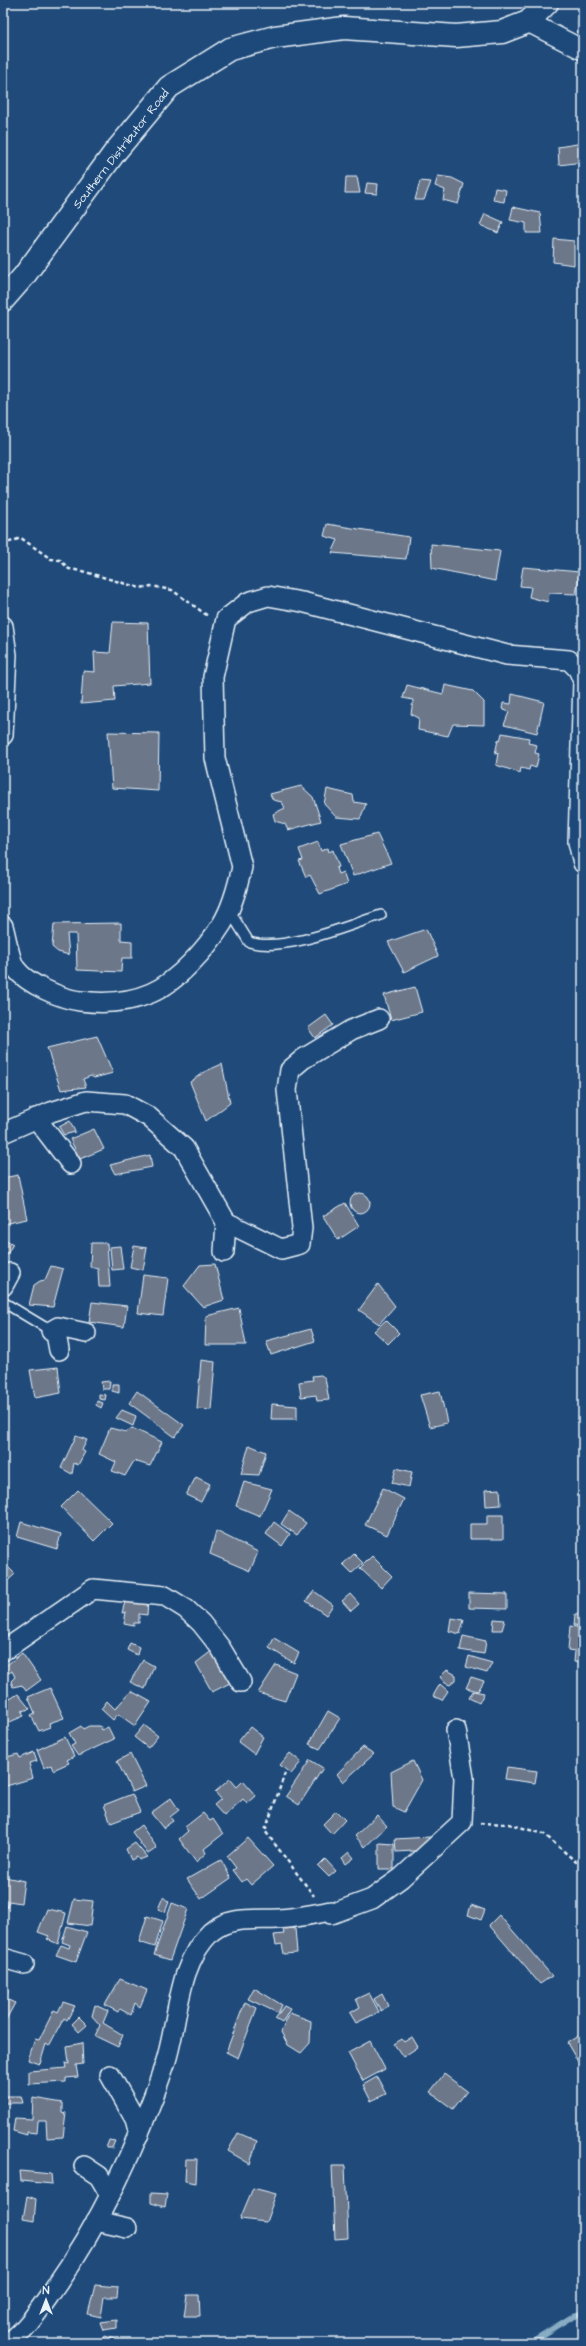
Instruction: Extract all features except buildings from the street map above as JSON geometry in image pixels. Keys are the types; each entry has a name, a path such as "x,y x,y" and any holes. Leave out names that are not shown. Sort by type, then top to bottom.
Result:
{"street":[{"name":"Southern Distributor Road","path":"3,300 24,276 115,152 169,87 230,49 275,37 344,28 456,36 502,32 528,22 547,3"},
{"path":"528,22 583,50"},
{"path":"3,926 15,969 39,986 64,999 102,1004 128,1001 151,993 167,984 192,961 222,923 239,882 242,867 215,758 213,677 226,619 248,602 268,596 302,602 508,655 569,660 578,669 583,681 578,842 583,863"},
{"path":"3,626 7,655 3,735"},
{"path":"226,1222 281,1249 300,1244 302,1228 287,1090 290,1070 303,1059 351,1030 379,1019"},
{"path":"3,1133 36,1118 86,1102 125,1104 149,1117 184,1148 226,1222 224,1252"},
{"path":"36,1118 71,1164"},
{"path":"53,1336 59,1313"},
{"path":"53,1336 58,1327 86,1333"},
{"path":"3,1651 93,1589 165,1596 186,1609 201,1623 220,1647 242,1682"},
{"path":"18,2340 75,2259 110,2195 139,2134 165,2063 185,1976 199,1949 212,1932 230,1922 247,1919 278,1919 331,1911 330,1914 372,1899 401,1878 462,1822 464,1778 456,1730"},
{"path":"3,1958 24,1964"},
{"path":"110,2074 135,2118 139,2134"},
{"path":"84,2166 99,2176 110,2195"},
{"path":"96,2221 127,2228"}],"lane":[{"path":"228,908 250,942 270,946 294,942 381,916"},
{"path":"3,1302 53,1336"}],"path":[{"path":"3,537 10,542 21,538 50,559 60,560 69,569 82,571 140,588 150,586 172,590 197,609 224,626"},
{"path":"285,1773 265,1831 317,1901 330,1914"},
{"path":"462,1822 509,1824 544,1834 583,1868"}],"waterway":[{"path":"529,2343 573,2316 583,2313"}]}
